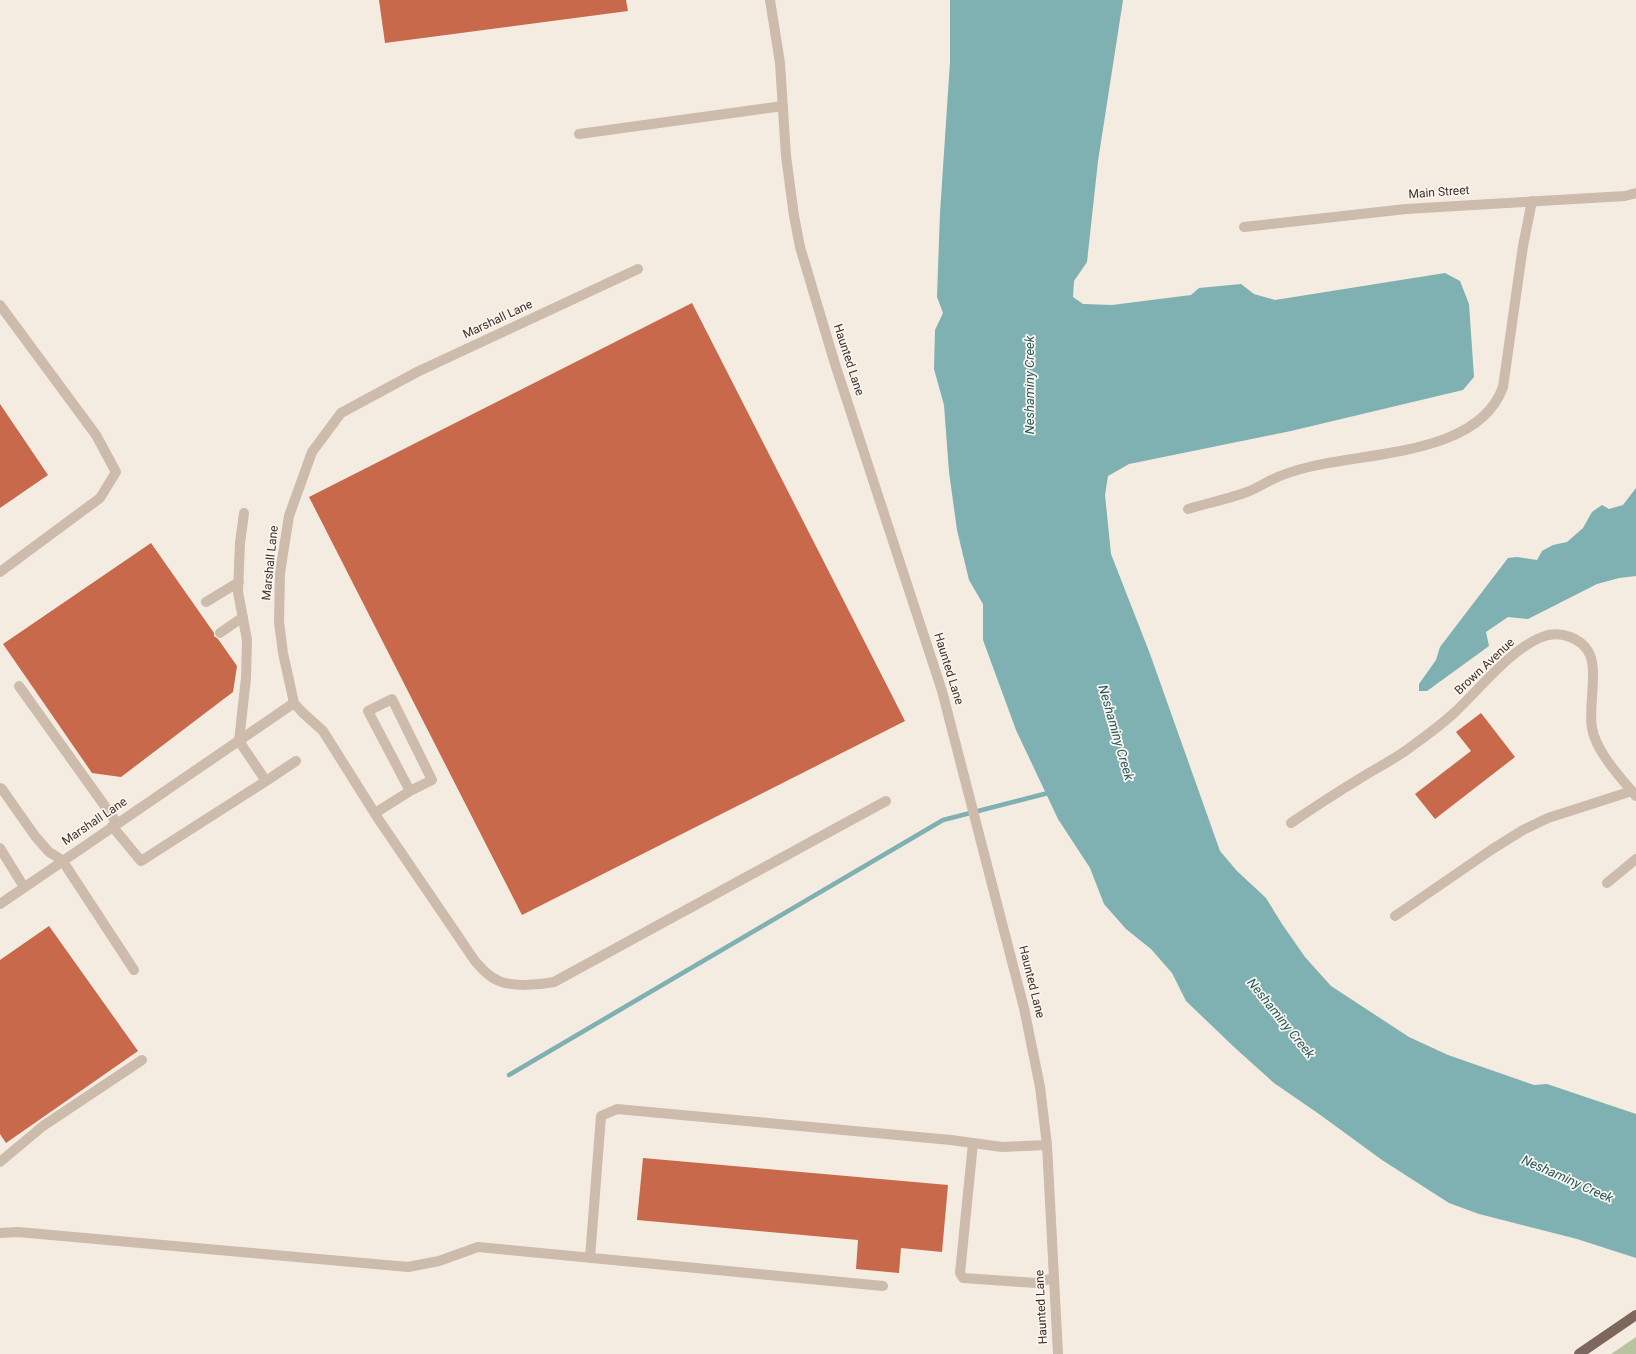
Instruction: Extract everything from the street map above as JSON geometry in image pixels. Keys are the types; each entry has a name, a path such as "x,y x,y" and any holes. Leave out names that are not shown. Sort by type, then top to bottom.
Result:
{"main road":[{"path":"1579,1354 1636,1315"}],"street":[{"name":"Haunted Lane","path":"770,0 778,49 786,156 794,216 800,247 835,364 942,691 1024,1008 1040,1087 1047,1145 1058,1354"},
{"path":"579,134 783,106"},
{"name":"Main Street","path":"1244,227 1406,209 1625,196 1636,193"},
{"path":"1188,509 1232,497 1249,491 1271,480 1309,467 1432,443 1461,431 1484,416 1500,396 1503,387 1522,246 1532,201"},
{"name":"Marshall Lane","path":"0,904 62,860 294,703 283,653 280,622 280,573 288,523 312,452 341,413 417,372 638,269"},
{"path":"0,305 96,435 116,472 100,498 0,572"},
{"path":"244,513 240,543 238,592 247,640 246,678 239,741 266,781"},
{"path":"206,602 239,582"},
{"path":"220,632 243,617"},
{"name":"Brown Avenue","path":"1291,823 1333,794 1407,750 1453,714 1509,659 1524,647 1549,635 1562,635 1573,638 1581,642 1588,650 1591,656 1593,683 1590,714 1592,730 1598,745 1619,776 1634,794"},
{"path":"19,686 114,825 141,861 296,761"},
{"path":"375,813 410,791 432,780 392,699 368,711 410,791"},
{"path":"294,703 323,731 375,813 479,966 487,974 499,981 517,984 542,985 554,982 886,801"},
{"path":"0,788 35,836 49,852 62,860 134,970"},
{"path":"1395,916 1491,850 1523,830 1548,818 1634,794"},
{"path":"0,848 24,887"},
{"path":"1607,884 1636,859"},
{"path":"0,1162 44,1126 142,1060"},
{"path":"590,1258 601,1116 617,1109 1002,1147 1047,1145"},
{"path":"973,1143 960,1273 964,1278 1036,1283 1054,1278"},
{"path":"0,1233 18,1232 408,1267 439,1261 478,1247 883,1286"}],"green space":[{"path":"1636,1337 1636,1354 1611,1354"}],"water":[{"name":"Neshaminy Creek","path":"950,0 1123,0 1098,161 1087,262 1074,281 1073,297 1083,304 1112,305 1191,295 1199,288 1241,284 1254,294 1275,300 1445,273 1460,281 1469,304 1474,377 1463,390 1291,431 1129,464 1108,476 1105,495 1111,554 1150,654 1220,851 1237,871 1266,898 1305,957 1331,986 1409,1037 1448,1055 1534,1085 1547,1084 1636,1114 1636,1258 1577,1239 1479,1214 1449,1203 1382,1160 1274,1083 1234,1047 1186,1001 1172,973 1151,949 1126,929 1104,904 1090,868 1058,819 1016,730 983,640 983,604 969,580 957,530 949,472 944,405 934,369 935,330 943,313 937,297 940,213 950,62"},
{"path":"1636,488 1636,576 1619,578 1597,584 1528,619 1508,617 1486,632 1489,646 1427,691 1419,691 1419,684 1436,660 1440,647 1508,558 1517,557 1537,560 1542,551 1553,545 1567,542 1583,528 1592,512 1602,505 1609,509 1623,505"}],"building":[{"path":"379,0 626,0 628,11 385,43"},
{"path":"692,303 905,721 522,915 309,497"},
{"path":"0,404 48,475 0,508"},
{"path":"151,543 214,633 214,636 218,639 237,666 233,692 121,777 92,773 3,644"},
{"path":"1481,713 1515,757 1435,819 1415,794 1471,751 1456,732"},
{"path":"49,926 138,1051 6,1143 0,1134 0,960"},
{"path":"643,1158 948,1185 942,1252 901,1248 899,1273 856,1269 858,1240 637,1220"}],"waterway":[{"path":"509,1075 943,820 1052,792"}]}
